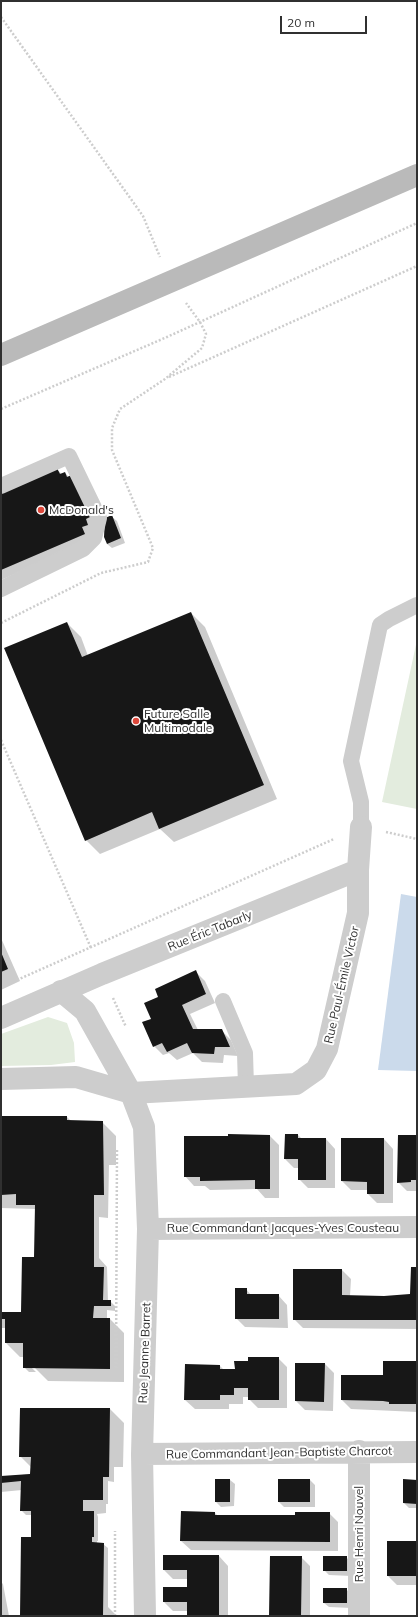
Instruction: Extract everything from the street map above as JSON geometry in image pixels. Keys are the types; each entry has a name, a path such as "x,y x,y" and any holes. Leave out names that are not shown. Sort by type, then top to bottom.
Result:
{"main road":[{"path":"1,356 417,175"}],"street":[{"name":"Rue Paul-Émile Victor","path":"1,1079 76,1077 131,1093 296,1084 316,1070 327,1049 358,913 358,870 361,827"},
{"name":"Rue Éric Tabarly","path":"1,1018 102,974 358,870"},
{"name":"Rue Jeanne Barret","path":"61,991 85,1011 131,1093 144,1127 148,1229 142,1454 144,1616"},
{"name":"Rue Commandant Jacques-Yves Cousteau","path":"148,1229 417,1227"},
{"name":"Rue Commandant Jean-Baptiste Charcot","path":"142,1454 359,1451 417,1452"},
{"name":"Rue Henri Nouvel","path":"359,1451 359,1616"}],"lane":[{"path":"1,486 69,456 99,518 94,538 83,549 1,589"},
{"path":"361,827 361,802 351,761 380,625 417,605"},
{"path":"223,1001 245,1053 246,1087"}],"path":[{"path":"1,17 143,216 170,282 200,322 206,334 202,348 165,378 120,409 112,428 112,450 153,548 148,562 101,573 1,623"},
{"path":"1,409 200,322 417,223"},
{"path":"165,378 417,266"},
{"path":"1,740 102,974 128,1030"},
{"path":"14,981 361,827 417,839"},
{"path":"116,1372 117,1145"},
{"path":"115,1524 115,1616"}],"shaded area":[{"path":"417,640 417,809 382,802"},
{"path":"48,1017 67,1023 74,1043 75,1062 51,1065 1,1066 1,1034"}],"water":[{"path":"401,894 417,897 417,1071 378,1070"}],"building":[{"name":"McDonald's","path":"57,468 60,474 65,472 67,477 74,474 92,516 86,519 88,525 82,527 85,534 1,570 1,492"},
{"path":"112,515 121,538 107,544 104,537 105,518"},
{"name":"Future Salle Multimodale","path":"191,612 264,785 159,829 152,812 85,841 4,648 67,622 82,657"},
{"path":"1,952 8,969 1,972"},
{"path":"196,970 206,994 182,1005 193,1029 222,1029 230,1047 215,1047 214,1054 192,1053 187,1043 167,1052 162,1043 153,1047 142,1022 151,1019 144,1003 158,997 155,989"},
{"path":"1,1116 67,1116 67,1120 103,1121 104,1195 94,1195 94,1267 104,1267 103,1300 111,1300 111,1306 94,1306 93,1318 110,1318 110,1369 23,1368 23,1343 5,1343 5,1319 1,1319 1,1312 21,1312 22,1257 34,1257 35,1205 16,1205 16,1194 1,1195"},
{"path":"228,1134 270,1135 270,1189 255,1189 255,1180 200,1181 200,1177 184,1177 184,1136 228,1136"},
{"path":"285,1134 298,1134 298,1138 326,1138 326,1180 298,1180 298,1159 284,1159"},
{"path":"398,1135 417,1135 417,1180 397,1183"},
{"path":"341,1138 384,1138 384,1194 367,1194 367,1182 341,1181"},
{"path":"411,1267 417,1267 417,1320 293,1320 293,1269 342,1269 342,1295 384,1296 410,1294"},
{"path":"235,1288 247,1288 247,1294 279,1294 279,1319 235,1319"},
{"path":"248,1357 279,1357 279,1400 248,1400 248,1388 234,1388 234,1395 220,1395 220,1400 184,1400 185,1364 220,1365 220,1369 235,1369 234,1361 248,1361"},
{"path":"383,1361 417,1361 417,1404 389,1404 389,1402 383,1401 341,1400 341,1375 383,1375"},
{"path":"295,1363 325,1363 324,1402 295,1401"},
{"path":"20,1408 110,1408 109,1477 103,1477 103,1500 83,1500 83,1511 94,1511 94,1537 92,1537 92,1542 104,1543 103,1616 20,1616 21,1537 31,1537 31,1511 20,1511 21,1481 1,1483 1,1476 30,1474 31,1457 19,1457"},
{"path":"215,1479 230,1479 230,1502 215,1502"},
{"path":"278,1479 310,1479 310,1502 278,1502"},
{"path":"403,1479 417,1480 417,1504 403,1503"},
{"path":"181,1511 215,1512 215,1515 295,1515 295,1512 330,1512 330,1542 180,1541"},
{"path":"387,1541 417,1541 417,1576 387,1576"},
{"path":"163,1555 219,1555 219,1616 187,1616 187,1602 163,1602 163,1587 187,1587 187,1570 163,1570"},
{"path":"270,1556 302,1556 301,1616 269,1616"},
{"path":"323,1556 347,1556 347,1571 323,1571"},
{"path":"323,1588 347,1588 347,1603 323,1603"}],"place":[{"name":"McDonald's","path":"41,510"},
{"name":"Future Salle Multimodale","path":"136,721"}]}
